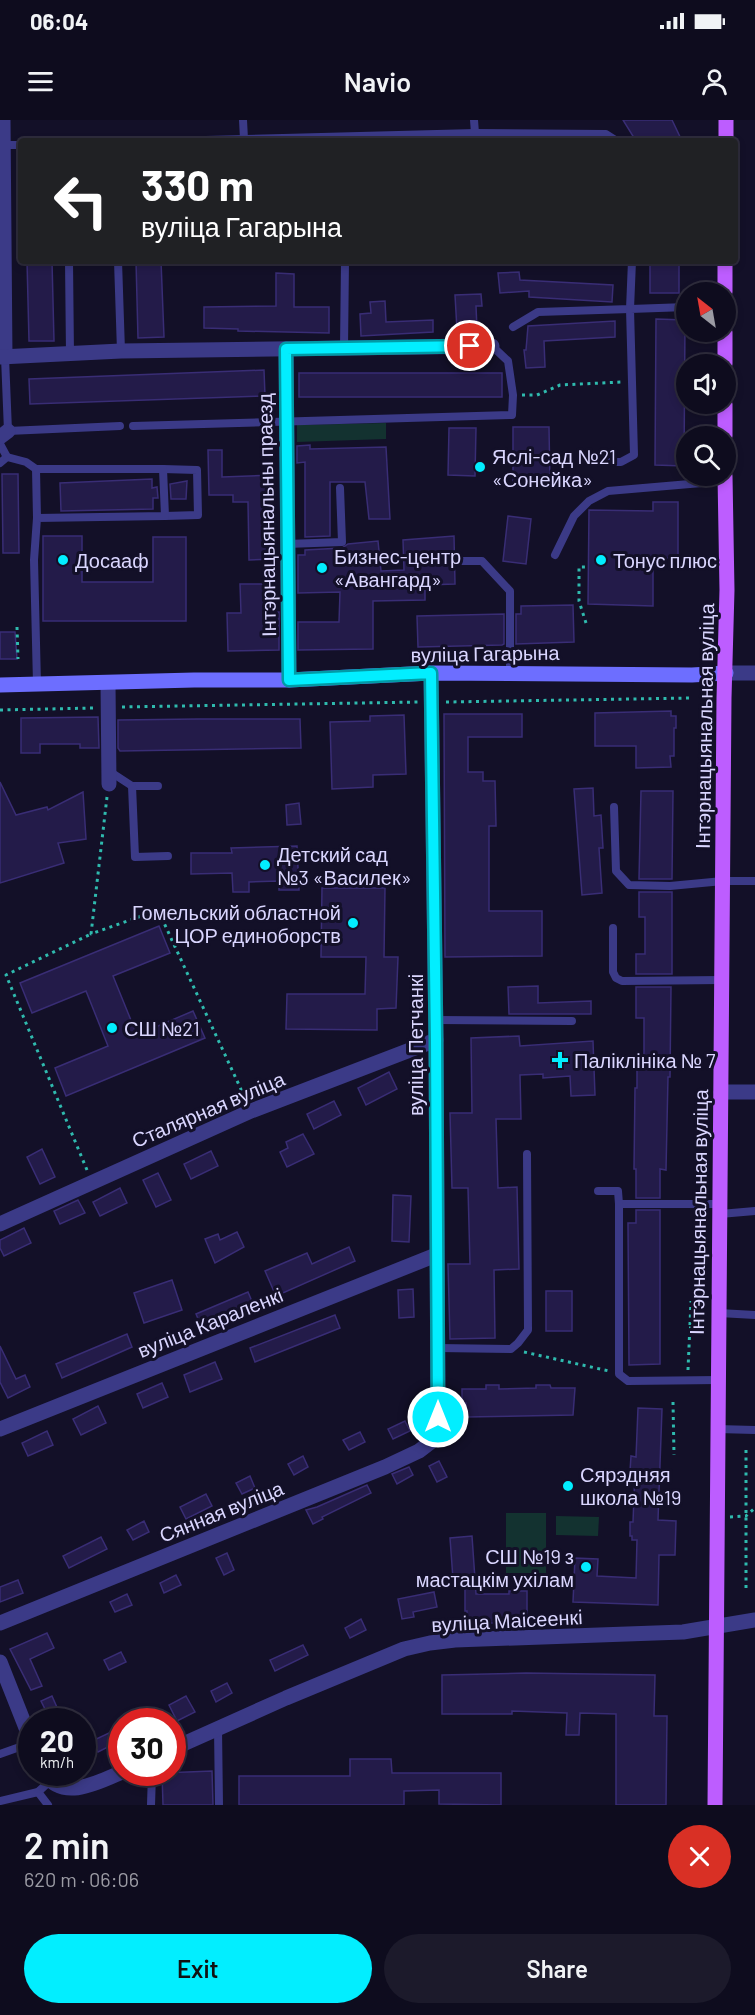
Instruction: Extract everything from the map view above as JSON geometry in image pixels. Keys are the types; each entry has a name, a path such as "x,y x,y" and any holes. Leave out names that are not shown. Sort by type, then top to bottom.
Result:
{"main road":[{"path":"726,120 726,138"},
{"path":"725,264 725,282"},
{"name":"Інтэрнацыянальная вуліца","path":"714,1805 726,673 725,486"}],"street":[{"path":"3,120 3,357 121,351 492,346"},
{"name":"Інтэрнацыянальны праезд","path":"286,349 289,680"},
{"name":"вуліца Гагарына","path":"0,685 289,680 431,673 692,675 755,673"},
{"name":"вуліца Петчанкі","path":"431,673 438,1417"},
{"path":"108,682 109,777"},
{"name":"Сталярная вуліца","path":"0,1224 251,1111 436,1040"},
{"path":"721,1092 755,1092"},
{"name":"вуліца Караленкі","path":"0,1429 436,1255"},
{"name":"Сянная вуліца","path":"0,1623 385,1467 419,1451 432,1441 438,1417"},
{"name":"вуліца Маісеенкі","path":"186,1743 404,1649 430,1643 455,1640 683,1632 755,1620"},
{"path":"0,1662 18,1708"},
{"path":"60,1786 76,1788 86,1786"}],"lane":[{"path":"243,120 244,138"},
{"path":"474,120 475,133"},
{"path":"282,138 475,133 606,134 612,138"},
{"path":"4,145 18,145"},
{"path":"69,264 70,355"},
{"path":"118,264 121,351"},
{"path":"344,348 345,264"},
{"path":"598,462 621,462 634,455 630,309 632,264"},
{"path":"513,327 538,312 676,307"},
{"path":"133,426 512,415 513,395 508,361 492,346"},
{"path":"3,357 3,437 7,457"},
{"path":"3,437 120,426"},
{"path":"0,463 7,457"},
{"path":"7,457 26,462 36,469 197,470 198,515 37,518"},
{"path":"36,469 37,518 34,560 37,684"},
{"path":"163,469 165,516"},
{"path":"555,555 574,516 589,501 608,491 676,483"},
{"path":"287,544 342,542 340,488"},
{"path":"461,561 482,561 510,591 510,673"},
{"path":"109,777 132,786 158,786"},
{"path":"132,786 135,857 168,856"},
{"path":"614,807 616,871 629,885 670,886 723,881 755,881"},
{"path":"613,928 613,972 621,981 722,980"},
{"path":"436,1020 572,1021"},
{"path":"438,1348 511,1349 528,1330 527,1154"},
{"path":"598,1191 618,1191 619,1374 628,1381 718,1380"},
{"path":"618,1204 755,1211"},
{"path":"719,1313 755,1315"},
{"path":"717,1429 755,1430"},
{"path":"219,1728 219,1805"},
{"path":"0,1754 18,1748"},
{"path":"0,1801 38,1792 42,1786"},
{"path":"151,1805 152,1786"},
{"path":"38,1792 48,1805"}],"path":[{"path":"513,395 537,395 560,385 632,381"},
{"path":"586,623 579,601 579,567 588,567"},
{"path":"673,568 692,568"},
{"path":"17,627 18,659"},
{"path":"0,710 692,699"},
{"path":"91,934 109,777"},
{"path":"92,1182 6,975 91,934 158,910 251,1111"},
{"path":"687,1381 691,1301"},
{"path":"511,1349 619,1374"},
{"path":"673,1402 674,1455"},
{"path":"746,1450 746,1588"},
{"path":"746,1516 755,1508"}],"green space":[{"path":"386,423 386,439 297,442 297,425"},
{"path":"506,1513 546,1513 546,1573 506,1573"},
{"path":"556,1516 599,1517 598,1536 556,1535"}],"building":[{"path":"623,120 672,120 681,138 634,138"},
{"path":"27,264 52,264 54,341 29,341"},
{"path":"136,264 161,264 164,337 138,338"},
{"path":"650,264 679,264 679,282 676,282 676,293 650,293"},
{"path":"519,272 520,280 613,285 612,302 529,297 529,291 500,293 498,273"},
{"path":"276,273 294,274 294,307 329,307 329,333 204,328 204,307 276,306"},
{"path":"481,294 482,306 476,306 477,329 457,330 455,295"},
{"path":"385,301 386,322 433,320 433,332 361,336 360,314 371,313 370,302"},
{"path":"656,319 676,320 676,342 685,342 685,354 676,354 676,414 684,414 684,426 676,426 676,466 655,465"},
{"path":"615,321 615,337 544,341 545,367 526,368 524,350 526,350 528,326"},
{"path":"264,370 265,396 30,404 29,379"},
{"path":"299,373 502,373 502,397 299,397"},
{"path":"513,427 549,427 550,486 513,486"},
{"path":"449,428 476,428 475,476 448,475"},
{"path":"310,445 310,449 386,447 390,519 369,519 365,482 330,482 330,536 305,537 305,462 297,463 297,446"},
{"path":"208,450 222,450 222,477 273,475 274,559 249,560 248,502 233,502 233,495 209,495"},
{"path":"2,474 18,474 19,553 3,553"},
{"path":"152,479 152,488 157,487 158,498 153,498 153,509 61,511 60,483"},
{"path":"187,481 186,499 171,499 170,484"},
{"path":"653,502 678,502 678,558 653,558 653,606 588,604 589,510 653,511"},
{"path":"508,516 531,519 526,564 503,561"},
{"name":"Досааф","path":"43,536 82,536 82,582 153,582 153,537 186,537 186,621 43,621"},
{"path":"454,536 455,584 425,585 425,600 373,601 373,649 298,650 298,622 339,622 340,592 298,593 298,555 305,555 305,550 342,548 348,544 378,541 381,571 404,570 403,540"},
{"path":"240,584 269,584 270,613 279,612 279,650 228,651 227,613 241,613"},
{"path":"573,605 574,642 516,644 516,614 521,614 521,606"},
{"path":"504,614 504,644 502,645 418,647 417,616"},
{"path":"0,632 15,632 17,659 0,659"},
{"path":"671,711 671,716 676,716 676,728 674,728 674,756 670,756 671,767 636,768 636,746 595,746 595,713"},
{"path":"444,714 522,714 522,737 468,737 468,772 483,772 483,781 495,781 496,826 489,826 489,911 542,911 542,956 445,957"},
{"path":"404,715 406,774 373,775 373,787 332,789 330,722 370,721 370,716"},
{"path":"98,717 99,748 80,748 80,744 40,744 40,753 21,753 21,718"},
{"path":"300,719 301,748 120,751 118,748 118,720"},
{"path":"0,782 16,815 47,807 48,810 83,792 86,839 58,843 64,863 0,883"},
{"path":"593,788 594,816 601,815 603,848 599,848 602,893 582,895 574,789"},
{"path":"641,791 673,791 672,879 639,879"},
{"path":"299,803 301,824 287,825 286,805"},
{"name":"Детский сад №3 «Василек»","path":"297,846 299,890 279,890 279,881 249,882 249,892 233,892 232,873 191,874 191,853 232,853 231,848"},
{"path":"322,888 385,888 384,957 398,957 396,1008 377,1009 377,1030 286,1029 287,994 365,994 366,957 321,957"},
{"path":"639,892 672,892 672,974 636,974 636,954 645,954 645,917 639,917"},
{"name":"СШ №21","path":"159,926 170,953 113,976 137,1035 193,1011 205,1038 66,1096 55,1068 108,1046 86,991 32,1013 20,983"},
{"path":"538,986 538,1003 591,1001 591,1014 509,1014 508,987"},
{"path":"636,987 671,987 666,1170 660,1169 660,1198 636,1198 635,1088 637,1088 637,1061 644,1061 644,1018 636,1018"},
{"path":"519,1036 520,1046 593,1041 595,1095 571,1096 570,1076 543,1078 543,1074 520,1075 521,1119 496,1119 498,1188 517,1187 519,1269 494,1270 495,1338 450,1339 448,1264 470,1264 468,1188 452,1188 450,1113 472,1113 471,1038"},
{"path":"389,1072 397,1089 366,1105 358,1088"},
{"path":"334,1101 341,1115 314,1129 307,1114"},
{"path":"303,1134 314,1154 287,1167 280,1152 288,1148 286,1142"},
{"path":"42,1149 55,1177 40,1184 27,1157"},
{"path":"211,1151 218,1166 191,1179 184,1164"},
{"path":"158,1173 171,1200 156,1207 143,1180"},
{"path":"120,1188 127,1203 100,1216 93,1202"},
{"path":"393,1195 411,1196 409,1242 392,1241"},
{"path":"78,1200 85,1213 60,1224 54,1211"},
{"path":"636,1210 660,1210 660,1364 629,1365 628,1223 636,1223"},
{"path":"24,1228 31,1243 4,1256 0,1248 0,1240"},
{"path":"237,1232 244,1247 215,1263 205,1239 218,1234 220,1240"},
{"path":"349,1247 355,1261 276,1296 265,1271 307,1253 312,1264"},
{"path":"172,1280 182,1310 144,1323 134,1293"},
{"path":"413,1289 414,1317 399,1318 398,1290"},
{"path":"546,1291 572,1291 572,1331 546,1331"},
{"path":"248,1292 254,1306 202,1328 196,1314"},
{"path":"335,1315 340,1328 255,1362 250,1348"},
{"path":"127,1334 132,1347 62,1378 56,1364"},
{"path":"0,1346 16,1379 25,1375 30,1387 8,1398 0,1382"},
{"path":"215,1362 222,1379 190,1392 184,1375"},
{"path":"162,1383 168,1397 143,1408 137,1394"},
{"path":"486,1385 499,1385 499,1389 536,1388 536,1385 550,1385 551,1388 575,1388 573,1415 466,1417 466,1403 462,1403 462,1389 486,1389"},
{"path":"98,1406 106,1423 81,1435 73,1419"},
{"name":"СШ №19 з мастацкім ухілам","path":"638,1408 662,1409 658,1520 676,1521 675,1555 659,1555 658,1605 573,1602 575,1558 598,1559 597,1576 636,1578 637,1540 632,1540 630,1536 630,1522 633,1522 635,1471 630,1471 631,1456 636,1457"},
{"path":"405,1421 410,1431 393,1439 388,1429"},
{"path":"47,1431 53,1445 28,1456 22,1443"},
{"path":"360,1432 365,1442 349,1450 343,1440"},
{"path":"303,1456 308,1467 294,1475 288,1464"},
{"path":"439,1461 447,1477 437,1482 429,1466"},
{"path":"409,1467 413,1475 397,1484 392,1474"},
{"path":"250,1476 255,1488 242,1494 236,1483"},
{"path":"367,1485 371,1493 322,1517 323,1519 313,1524 306,1510"},
{"path":"206,1494 212,1506 186,1519 180,1507"},
{"path":"144,1521 149,1532 133,1540 127,1530"},
{"path":"472,1536 476,1594 509,1594 509,1591 527,1591 527,1623 467,1623 465,1578 453,1579 450,1538"},
{"path":"101,1537 107,1549 69,1568 63,1556"},
{"path":"227,1553 234,1570 224,1575 216,1558"},
{"path":"176,1575 181,1585 164,1593 160,1583"},
{"path":"18,1580 23,1593 0,1602 0,1587"},
{"path":"434,1592 437,1607 413,1612 414,1617 402,1619 398,1599"},
{"path":"127,1594 132,1605 115,1612 110,1602"},
{"path":"361,1619 366,1630 350,1638 345,1628"},
{"path":"47,1633 54,1648 30,1659 42,1686 31,1690 10,1649"},
{"path":"303,1645 308,1655 275,1671 270,1660"},
{"path":"121,1652 126,1662 109,1670 104,1660"},
{"path":"526,1673 655,1675 654,1716 667,1716 666,1805 616,1805 616,1714 580,1713 579,1735 566,1735 567,1713 512,1711 512,1714 442,1714 442,1675"},
{"path":"227,1683 232,1693 216,1702 211,1691"},
{"path":"52,1696 57,1708 44,1708 41,1701"},
{"path":"186,1696 195,1712 186,1716 186,1708 170,1708 169,1705"},
{"path":"108,1733 108,1747 98,1752 96,1739"},
{"path":"350,1759 391,1759 392,1773 501,1773 501,1805 439,1804 439,1790 404,1791 404,1805 239,1805 239,1776 350,1776"},
{"path":"212,1771 213,1805 163,1805 162,1786 186,1786 186,1772"}],"place":[{"name":"Яслі-сад №21 «Сонейка»","path":"480,467"},
{"name":"Досааф","path":"63,560"},
{"name":"Тонус плюс","path":"601,560"},
{"name":"Бизнес-центр «Авангард»","path":"322,568"},
{"name":"Детский сад №3 «Василек»","path":"265,865"},
{"name":"Гомельский областной ЦОР единоборств","path":"353,923"},
{"name":"СШ №21","path":"112,1028"},
{"name":"Паліклініка № 7","path":"560,1060"},
{"name":"Сярэдняя школа №19","path":"568,1486"},
{"name":"СШ №19 з мастацкім ухілам","path":"586,1567"}],"route":[{"path":"438,1417 431,673 289,680 286,349 470,346"}]}
